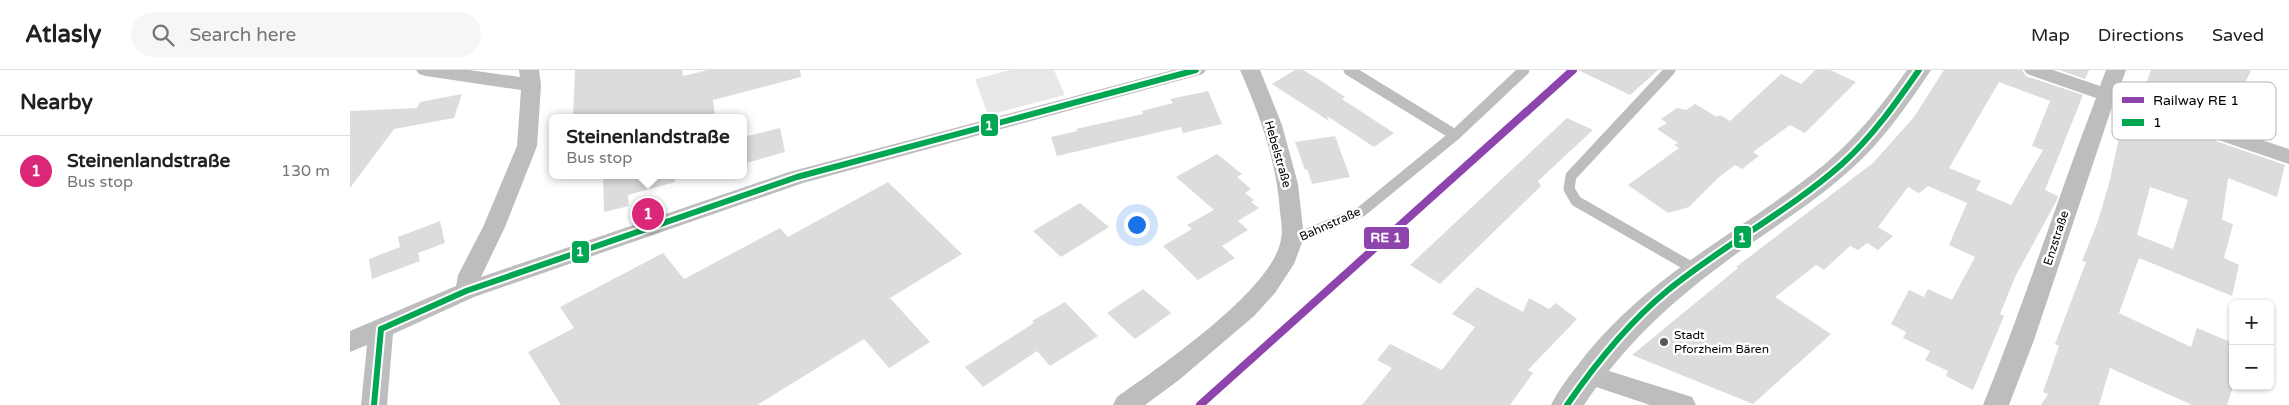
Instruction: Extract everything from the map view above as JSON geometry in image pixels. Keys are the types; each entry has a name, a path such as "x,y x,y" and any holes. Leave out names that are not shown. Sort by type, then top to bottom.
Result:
{"street":[{"path":"426,70 530,78 527,146 494,227 470,275 466,291"},
{"path":"350,342 466,291 797,177 1196,70"},
{"name":"Hebelstraße","path":"1250,70 1277,142 1291,198 1293,240"},
{"path":"1567,405 1587,374 1629,325 1658,299 1820,182 1850,157 1893,107 1919,70"},
{"path":"2034,70 2112,98"},
{"name":"Enzstraße","path":"1996,405 2022,340 2080,166 2116,70"},
{"path":"2236,140 2289,158"},
{"name":"Bahnstraße","path":"1126,405 1239,317 1272,281 1285,261 1293,240"},
{"path":"374,405 381,329"},
{"path":"1587,374 1683,405"}],"lane":[{"path":"1349,70 1455,135"},
{"name":"Bahnstraße","path":"1293,240 1362,211 1455,135 1524,70"},
{"path":"1670,70 1571,176 1568,184 1570,193 1576,201 1696,270"}],"shaded area":[{"path":"1011,70 1054,70 1065,95 988,115 975,79"}],"building":[{"path":"575,70 682,70 683,76 708,70 800,70 801,77 713,100 715,114 573,114"},
{"path":"1295,70 1303,70 1323,82 1345,97 1342,99 1394,133 1374,147 1327,116 1329,121 1272,84"},
{"path":"1578,70 1658,70 1630,95"},
{"path":"1815,70 1830,70 1856,82 1805,133 1790,125 1753,152 1759,156 1742,169 1735,165 1718,178 1689,207 1668,213 1628,185 1679,148 1674,145 1678,143 1657,129 1667,123 1661,119 1677,108 1686,110 1695,104 1717,117 1720,115 1730,121 1781,74 1801,84"},
{"path":"1944,70 2022,70 2026,76 2083,95 2045,190 2058,196 2056,202 2016,275 2000,314 2004,316 1973,390 1946,376 1948,371 1925,360 1930,351 1903,338 1906,332 1891,324 1909,290 1924,297 1928,289 1952,300 1975,257 1949,245 1967,203 1928,186 1919,193 1908,187 1878,227 1893,236 1878,250 1867,243 1858,250 1850,246 1824,270 1816,265 1775,297 1831,334 1753,404 1632,355 1738,268 1736,267 1873,163 1914,117","holes":["1999,82 2050,101 2032,146 2043,150 2011,205 1976,190 1981,181 1949,168"]},
{"path":"2059,70 2089,70 2085,79"},
{"path":"2151,70 2251,70 2246,82 2147,82"},
{"path":"1208,91 1222,124 1183,133 1181,127 1057,156 1051,137 1077,131 1076,129 1143,114 1142,111 1173,103 1170,99"},
{"path":"462,94 454,118 394,129 350,188 350,111 417,108 420,102"},
{"path":"1567,118 1593,130 1538,181 1541,186 1440,284 1410,265"},
{"path":"780,128 785,152 747,163 747,136"},
{"path":"1335,136 1350,177 1312,184 1295,142"},
{"path":"2118,140 2213,140 2285,165 2277,197 2228,178 2222,220 2233,224 2224,258 2239,265 2232,296 2139,258 2119,313 2191,347 2197,328 2229,341 2229,390 2232,390 2227,405 2192,405 2110,368 2099,405 2041,405 2048,394 2043,392 2059,346 2055,344 2086,262 2082,261 2098,221 2110,180","holes":["2150,187 2188,200 2173,249 2137,235"]},
{"path":"1217,154 1242,174 1237,177 1251,189 1245,193 1254,200 1251,202 1259,208 1238,221 1248,230 1222,246 1235,258 1198,280 1163,246 1192,229 1187,225 1214,210 1176,177"},
{"path":"603,179 675,179 675,182 628,195 629,206 604,212"},
{"path":"888,182 962,254 890,298 930,342 889,368 864,339 757,405 561,405 528,352 574,328 560,307 663,253 684,279 780,228 788,237"},
{"path":"1080,203 1109,227 1061,257 1033,231"},
{"path":"440,221 445,243 418,253 420,261 372,279 369,259 400,247 398,237"},
{"path":"1477,287 1523,312 1529,298 1549,309 1556,303 1577,319 1528,370 1533,373 1510,405 1362,405 1392,368 1377,360 1390,344 1442,370 1475,327 1452,314"},
{"path":"1143,289 1171,313 1135,339 1107,313"},
{"path":"1065,302 1098,336 1050,366 1037,351 983,387 965,367 1034,323 1032,321"}],"transit line":[{"name":"1","path":"381,329 466,291 797,177 1196,70"},
{"path":"1200,405 1573,70"},
{"name":"1","path":"1567,405 1603,356 1644,311 1692,272 1818,184 1853,154 1883,119 1919,70"},
{"name":"1","path":"374,405 381,329"}],"place":[{"name":"Steinenlandstraße","path":"648,214"},
{"name":"Stadt Pforzheim Bären","path":"1664,342"}]}
